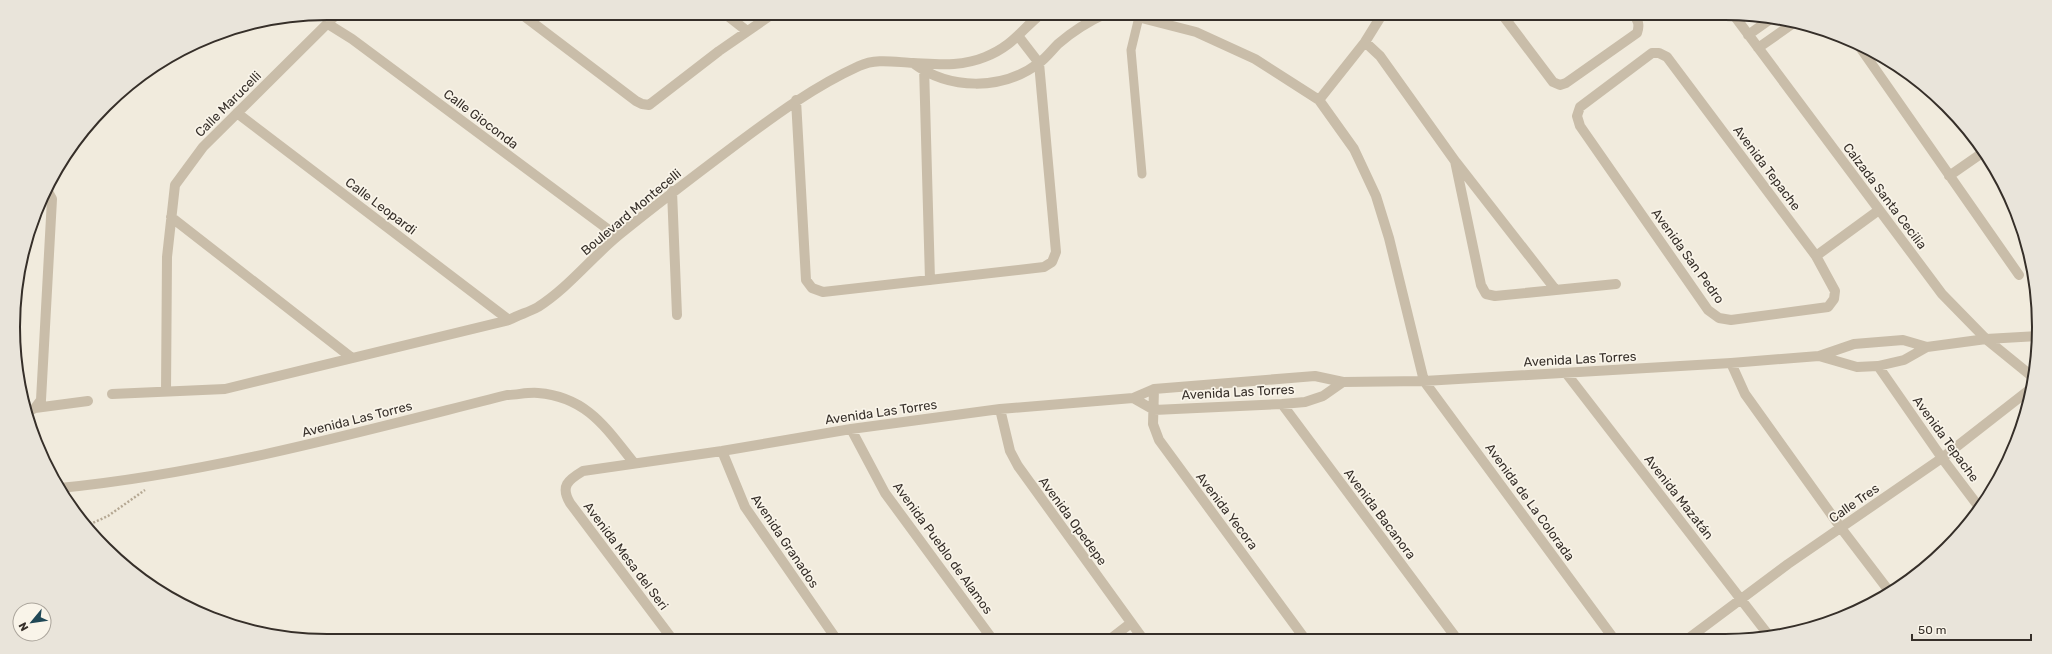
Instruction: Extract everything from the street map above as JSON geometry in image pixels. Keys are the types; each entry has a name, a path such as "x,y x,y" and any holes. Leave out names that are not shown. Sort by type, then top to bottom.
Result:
{"street":[{"name":"Calle Marucelli","path":"166,392 167,257 175,185 203,147 332,20"},
{"path":"529,20 636,101 649,105 656,102 747,30 763,20"},
{"path":"733,20 747,30"},
{"path":"930,280 924,67 964,64 984,58 1002,49 1019,37 1035,20"},
{"name":"Boulevard Montecelli","path":"112,394 225,389 509,320 537,307 566,286 617,236 672,191 796,100 861,65 873,62 913,63 924,67 944,79 968,84 993,83 1017,76 1039,63 1069,34 1094,20"},
{"path":"1150,20 1196,32 1255,59 1319,100 1354,149 1376,196 1389,238 1424,381"},
{"path":"1319,100 1365,42 1379,20"},
{"path":"1506,20 1553,82 1560,85 1566,83 1637,33 1639,28 1638,20"},
{"name":"Calzada Santa Cecilia","path":"1738,21 1942,294 1986,339 2028,373"},
{"path":"1748,35 1765,23"},
{"name":"Calle Gioconda","path":"328,24 352,39 617,236"},
{"path":"1758,48 1788,27"},
{"path":"796,100 806,280 812,288 823,292 1044,267 1052,262 1056,252 1039,63 1019,37"},
{"path":"1365,42 1380,56 1455,161 1555,289"},
{"name":"Avenida Tepache","path":"1577,116 1580,107 1652,53 1659,53 1667,57 1816,256 1835,291 1834,299 1828,307"},
{"path":"1865,54 2019,275"},
{"name":"Calle Leopardi","path":"237,113 509,320"},
{"name":"Avenida San Pedro","path":"1577,116 1580,126 1708,310 1719,318 1732,320 1828,307"},
{"path":"1949,176 1979,155"},
{"path":"1455,161 1481,285 1486,294 1495,296 1616,284"},
{"path":"672,191 677,315"},
{"path":"36,408 41,400 52,199 50,195"},
{"path":"1816,256 1879,210"},
{"path":"171,217 352,358"},
{"name":"Avenida Las Torres","path":"1819,356 1857,367 1878,366 1904,360 1928,348 1986,339 2032,336"},
{"name":"Avenida Las Torres","path":"566,486 572,478 583,471 722,451 851,429 1000,409 1133,398 1154,389 1315,376 1343,382 1424,381 1731,363 1819,356 1854,344 1903,340 1928,348"},
{"path":"1731,363 1745,394 1841,528 1887,587"},
{"name":"Avenida Tepache","path":"1878,366 1942,458 1977,503"},
{"name":"Avenida Mazatán","path":"1566,373 1765,631"},
{"name":"Avenida de La Colorada","path":"1424,381 1610,634"},
{"name":"Avenida Las Torres","path":"1154,410 1306,402 1323,396 1343,382"},
{"name":"Avenida Yecora","path":"1154,389 1153,424 1159,440 1169,456 1301,634"},
{"name":"Avenida Las Torres","path":"65,487 168,474 313,443 507,395 537,393 560,398 583,407 604,426 634,463"},
{"name":"Calle Tres","path":"1694,634 1741,598 1942,458 2025,394"},
{"path":"1133,398 1154,410"},
{"path":"31,410 36,408 88,401"},
{"name":"Avenida Bacanora","path":"1282,404 1453,634"},
{"name":"Avenida Opedepe","path":"1000,409 1010,451 1018,466 1139,634"},
{"name":"Avenida Pueblo de Alamos","path":"851,429 885,493 989,634"},
{"name":"Avenida Granados","path":"722,451 745,507 833,634"},
{"name":"Avenida Mesa del Seri","path":"566,486 564,494 570,503 668,634"},
{"path":"1117,634 1131,623"}],"lane":[{"path":"1137,20 1131,50 1142,174"}],"path":[{"path":"91,524 108,516 150,486"}]}
